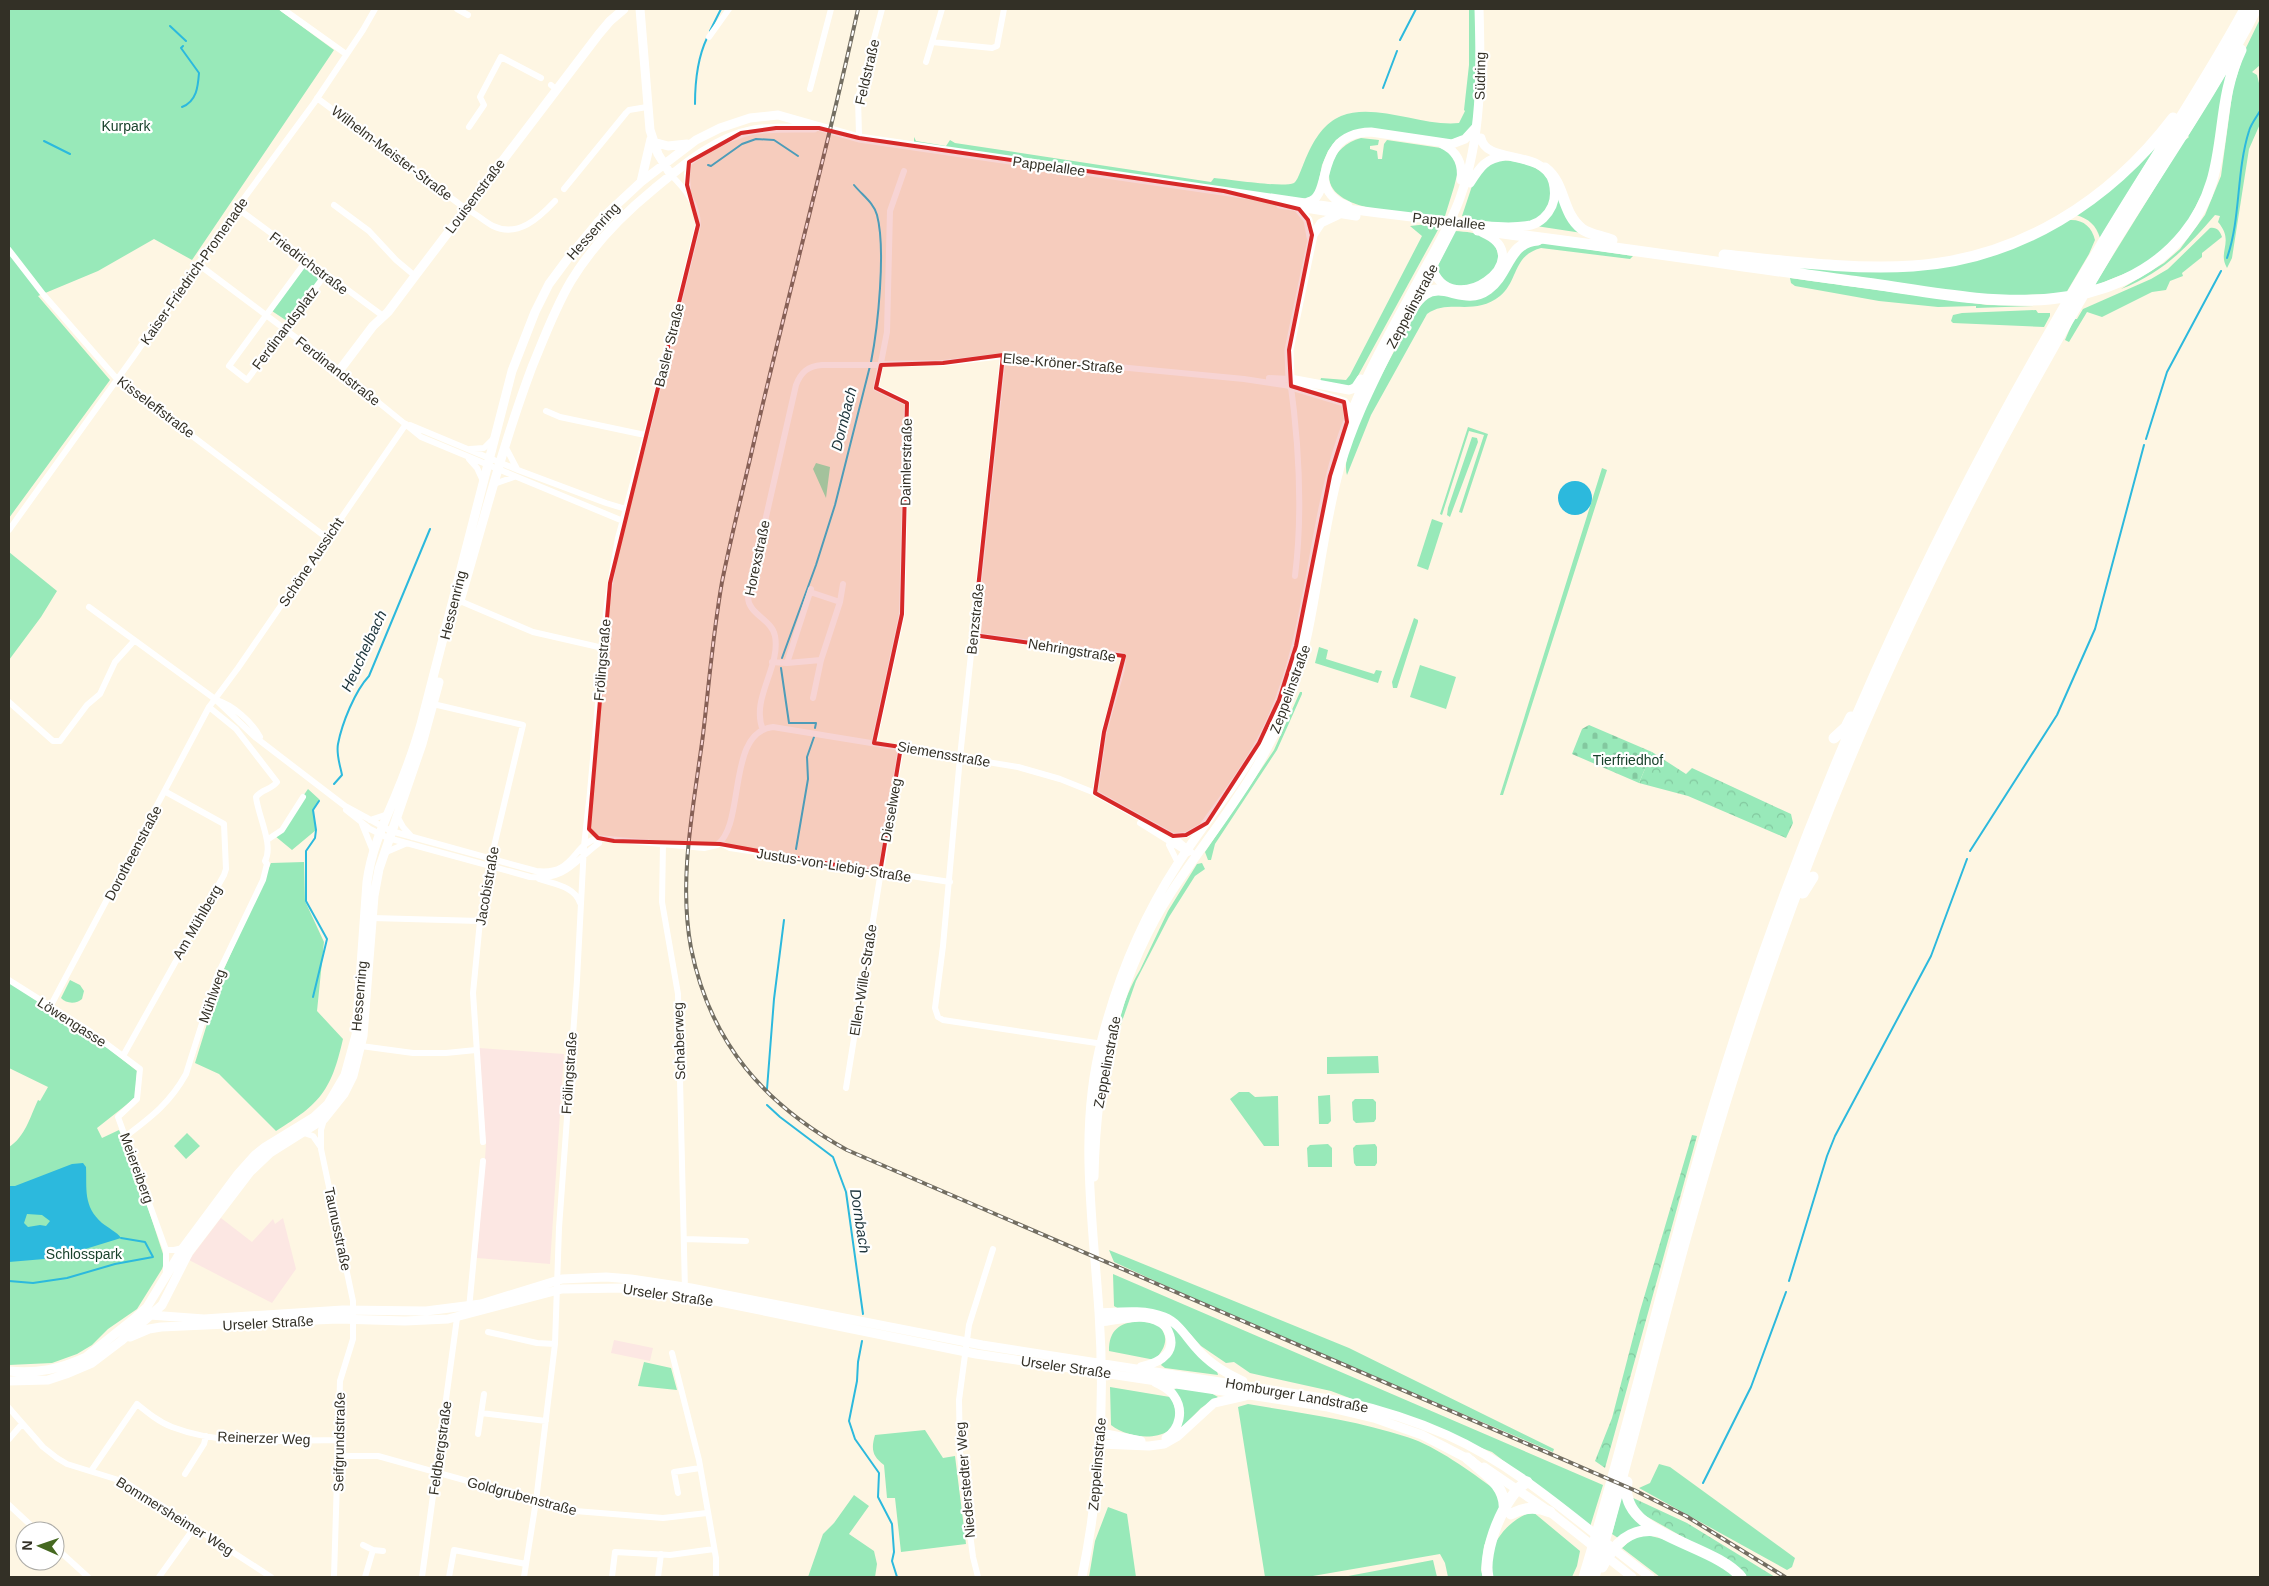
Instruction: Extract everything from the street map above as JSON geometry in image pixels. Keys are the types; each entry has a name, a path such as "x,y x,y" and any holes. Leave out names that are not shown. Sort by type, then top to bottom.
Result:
{"highway":[{"path":"1577,1577 1594,1568 1604,1527 1618,1491 1675,1241 1712,1111 1782,906 1877,670 1925,567 2000,420 2096,253 2203,82 2245,9"},
{"path":"1741,1577 1721,1561 1660,1531 1636,1516 1618,1491 1700,1187 1732,1081 1780,939 1853,752 1909,625 2013,418 2072,314 2200,106 2256,9"},
{"path":"1496,226 1715,254 1942,294 2015,302 2050,299 2105,288 2142,271 2166,253 2185,233 2203,204 2213,181 2219,160 2225,104 2233,69 2260,11"},
{"path":"1478,230 1791,267 1922,265 1971,257 2024,239 2064,219 2110,186 2144,154 2191,92 2203,82"},
{"path":"1545,168 1558,182 1567,208 1582,229 1612,240"},
{"path":"1393,342 1415,305 1424,295 1438,290 1465,297 1478,294 1495,283 1511,256 1521,246 1533,240 1558,240"},
{"path":"1834,738 1846,727 1877,670"},
{"path":"1839,812 1839,799 1853,767 1853,752"},
{"path":"1811,830 1813,805"},
{"path":"1780,939 1791,923 1803,890 1813,877"},
{"path":"1467,1458 1499,1486 1504,1497 1507,1513"},
{"path":"1488,1577 1486,1565 1490,1546 1522,1488"},
{"path":"1507,1513 1534,1508 1550,1512"},
{"path":"1594,1568 1595,1542 1604,1527"},
{"path":"1584,1577 1620,1541 1636,1532 1660,1531"}],"street":[{"path":"283,9 346,54"},
{"name":"Kaiser-Friedrich-Promenade","path":"9,530 317,98 375,9"},
{"path":"457,9 468,15"},
{"name":"Louisenstraße","path":"610,21 613,9"},
{"path":"623,9 632,9 642,24"},
{"name":"Louisenstraße","path":"339,371 373,326 416,276 554,87 610,21 623,9"},
{"path":"640,9 647,108 652,139 671,175"},
{"path":"709,37 729,9"},
{"path":"810,89 831,9"},
{"name":"Feldstraße","path":"859,135 858,98 882,9"},
{"path":"926,62 942,9"},
{"path":"932,42 992,48 997,46 1004,9"},
{"name":"Südring","path":"1478,141 1481,69 1479,9"},
{"name":"Südring","path":"1478,141 1485,94 1484,9"},
{"path":"469,127 484,105 480,97 500,57 541,78"},
{"name":"Wilhelm-Meister-Straße","path":"317,98 466,209 476,213 494,226 516,230 540,217 555,201"},
{"path":"564,189 626,113 634,109 647,108"},
{"name":"Hessenring","path":"393,815 421,724 512,371 529,325 549,284 580,243 609,211 640,182 690,144 720,128 750,118 770,115 789,117 819,128"},
{"path":"1311,242 1311,228 1302,206 1318,197 1327,161 1336,147 1348,138 1360,133 1371,132 1439,144 1452,144 1465,139 1474,131 1478,122"},
{"name":"Hessenring","path":"136,1318 152,1300 166,1272 238,1174 265,1147 314,1117 333,1097 345,1075 356,1035 367,882 373,851 385,833 422,744 460,602 515,414 553,316 572,280 592,251 628,212 671,175 721,142 741,133 776,128 819,128"},
{"name":"Pappelallee","path":"819,128 874,140 1224,191 1340,215 1437,222"},
{"name":"Pappelallee","path":"842,133 859,135 874,140"},
{"path":"652,139 668,146 690,144"},
{"path":"640,182 652,139"},
{"path":"1478,141 1487,148 1507,156 1530,161 1545,168"},
{"name":"Zeppelinstraße","path":"1104,1044 1138,955 1160,910 1231,808 1259,764 1288,703 1311,625 1326,529 1340,467 1362,403 1448,239 1470,183 1478,141"},
{"name":"Zeppelinstraße","path":"1082,1577 1090,1535 1101,1433 1100,1341 1093,1229 1096,1125 1104,1044 1116,990 1129,955 1152,906 1178,863 1207,823 1259,743 1282,691 1296,646 1330,476 1347,422 1369,372 1460,199 1478,141"},
{"path":"1439,144 1453,152 1462,167 1461,180 1443,234"},
{"path":"1470,183 1479,167 1486,161 1507,156"},
{"path":"689,162 687,174 689,193"},
{"name":"Pappelallee","path":"1302,206 1464,225 1530,225 1547,215 1553,205 1554,188 1545,168"},
{"name":"Daimlerstraße","path":"874,743 902,614 907,403 876,388 887,332 890,211 904,171"},
{"name":"Basler Straße","path":"623,521 697,232 697,212 689,193 671,175"},
{"path":"1324,175 1329,193 1337,201 1370,213"},
{"path":"334,205 369,231 396,260 416,276"},
{"name":"Friedrichstraße","path":"237,208 306,261 383,316"},
{"path":"1295,576 1299,538 1297,427 1288,363 1313,235 1327,219 1340,215"},
{"name":"Pappelallee","path":"1464,225 1478,230"},
{"path":"1432,267 1439,279 1457,288 1477,288 1491,279 1501,264 1500,249 1493,238 1478,230"},
{"path":"580,243 589,246 592,251"},
{"name":"Kisseleffstraße","path":"9,250 43,294 117,379 328,538"},
{"name":"Ferdinandsplatz","path":"306,261 229,366 246,380 325,275"},
{"name":"Ferdinandstraße","path":"198,264 421,436 467,452 517,473"},
{"path":"1290,383 1312,384 1339,390 1355,388 1394,326"},
{"name":"Else-Kröner-Straße","path":"881,365 943,363 1003,356 1290,383"},
{"name":"Benzstraße","path":"1003,356 960,757 950,882 943,946 934,1002 938,1017 942,1020 1104,1044"},
{"path":"1288,363 1297,374 1312,384"},
{"name":"Horexstraße","path":"763,730 759,718 760,706 772,662 775,644 774,631 750,606 748,596 796,385 802,373 813,366 881,365"},
{"path":"1290,383 1344,402 1348,408 1347,422"},
{"path":"546,412 560,417 645,435"},
{"name":"Schöne Aussicht","path":"215,700 406,424"},
{"path":"483,481 467,452 484,448 495,437"},
{"path":"505,446 517,473 592,510 623,521"},
{"path":"494,484 517,473 626,509"},
{"path":"592,510 595,500"},
{"name":"Frölingstraße","path":"524,1577 536,1501 554,1344 555,1285 583,856 586,844 609,590 623,521"},
{"path":"813,698 821,660 840,602 843,584"},
{"path":"787,663 810,590 840,602"},
{"path":"460,602 533,632 603,648"},
{"path":"89,607 215,700 221,707 333,797 362,823 405,844 536,871 549,871 567,864 586,844 598,840 698,847 712,847 720,843 727,832 747,749 755,736 763,730"},
{"name":"Nehringstraße","path":"973,635 1121,655 1123,658 1122,669 1104,732 1095,793"},
{"path":"9,702 53,741 60,740 87,705 100,694 115,662 134,641"},
{"path":"772,662 787,663 821,660"},
{"name":"Dorotheenstraße","path":"50,1007 166,792 209,707 215,700"},
{"name":"Jacobistraße","path":"433,704 522,725 490,862 480,920 473,1002 483,1142"},
{"name":"Mühlweg","path":"126,1136 163,1107 186,1074 217,976 263,880 267,864 265,861 269,854 256,797 258,794 272,788 277,782 236,729 209,707"},
{"name":"Siemensstraße","path":"763,730 781,727 1018,767 1060,779 1095,793 1165,840 1196,856"},
{"name":"Dieselweg","path":"880,873 901,747"},
{"name":"Am Mühlberg","path":"123,1056 226,868 224,824 166,792"},
{"path":"267,840 282,830 303,797"},
{"path":"333,797 370,820 385,833 413,838 570,889 577,896 580,906"},
{"name":"Siemensstraße","path":"1119,808 1173,836 1187,850"},
{"path":"370,820 393,815 413,838"},
{"path":"362,823 373,851"},
{"path":"1173,836 1186,835 1207,823"},
{"path":"587,830 598,840"},
{"name":"Hessenring","path":"121,1341 162,1305 189,1252 250,1172 270,1153 324,1119 344,1094 352,1076 361,1046 366,1012 376,881 383,854 385,833"},
{"path":"530,877 557,876 572,868 598,840"},
{"name":"Siemensstraße","path":"1165,840 1174,852 1178,863"},
{"name":"Justus-von-Liebig-Straße","path":"720,843 730,848 880,873 950,882"},
{"path":"383,854 405,844"},
{"name":"Schaberweg","path":"663,844 662,902 667,943 677,990 685,1291"},
{"name":"Ellen-Wille-Straße","path":"846,1088 880,873"},
{"path":"372,918 480,920"},
{"name":"Löwengasse","path":"9,980 88,1030 135,1065"},
{"path":"361,1046 413,1053 446,1053 476,1050"},
{"name":"Meiereiberg","path":"135,1065 140,1072 137,1099 118,1117 166,1250 166,1272"},
{"name":"Taunusstraße","path":"324,1119 321,1130 321,1149 354,1314"},
{"path":"304,1133 313,1136 321,1149"},
{"path":"469,1311 483,1161"},
{"path":"685,1239 746,1241"},
{"path":"166,1250 183,1248"},
{"name":"Niederstedter Weg","path":"978,1577 970,1541 959,1442 960,1400 971,1318 993,1249"},
{"name":"Urseler Straße","path":"121,1341 151,1328 354,1314 405,1322 457,1318 469,1311 555,1285 606,1277 631,1279 966,1347 1148,1378"},
{"path":"165,1298 168,1308 177,1317"},
{"path":"152,1300 152,1314"},
{"name":"Urseler Straße","path":"136,1318 152,1314 204,1319 469,1311"},
{"path":"1099,1318 1152,1313 1165,1317 1178,1325 1212,1364 1255,1390"},
{"name":"Urseler Straße","path":"152,1314 158,1322 185,1326"},
{"name":"Seifgrundstraße","path":"334,1577 340,1381 353,1339 354,1314"},
{"path":"9,1371 34,1372 54,1370 86,1357 136,1318"},
{"name":"Feldbergstraße","path":"422,1577 457,1318"},
{"path":"1099,1318 1151,1318 1161,1322 1166,1327 1171,1343 1168,1353 1156,1363 1136,1368"},
{"path":"488,1332 536,1343 554,1344"},
{"path":"10,1381 48,1380 73,1372 92,1363 121,1341"},
{"name":"Urseler Straße","path":"966,1347 1136,1368"},
{"path":"672,1353 700,1468 714,1549 716,1577"},
{"name":"Homburger Landstraße","path":"1136,1368 1255,1390 1328,1407 1374,1418 1422,1435 1522,1488 1632,1577"},
{"path":"1101,1433 1149,1441 1163,1439 1174,1431 1180,1412 1176,1398 1165,1387 1148,1378"},
{"name":"Homburger Landstraße","path":"1148,1378 1342,1401 1378,1410 1447,1435 1650,1577"},
{"path":"1100,1444 1150,1446 1164,1444 1178,1436 1214,1403 1255,1390"},
{"path":"478,1434 484,1394"},
{"name":"Reinerzer Weg","path":"91,1471 137,1404 172,1427 206,1436 239,1439 339,1440"},
{"name":"Bommersheimer Weg","path":"9,1408 43,1446 57,1458 67,1464 117,1478 270,1577"},
{"path":"481,1413 546,1421"},
{"path":"9,1439 22,1424"},
{"path":"186,1474 204,1444 206,1436"},
{"name":"Goldgrubenstraße","path":"339,1456 378,1456 569,1510 673,1518 707,1513"},
{"path":"678,1493 674,1472 700,1468"},
{"path":"9,1505 26,1521"},
{"path":"159,1577 194,1528"},
{"path":"363,1545 373,1550 383,1551"},
{"path":"612,1577 616,1552 661,1554 714,1549"},
{"path":"364,1577 373,1550"},
{"path":"449,1577 454,1550 526,1564"},
{"path":"658,1577 661,1554"},
{"path":"65,1556 88,1577"}],"highlighted area":[{"path":"776,128 819,128 859,138 1224,191 1299,209 1308,220 1312,235 1289,350 1291,386 1344,402 1347,422 1330,476 1296,646 1279,700 1259,743 1207,823 1186,835 1173,836 1095,793 1104,732 1124,656 973,635 1003,355 943,363 881,365 876,388 907,403 902,614 874,743 901,747 880,873 720,844 614,841 598,838 589,829 610,583 698,225 687,185 689,162 741,133"}],"shaded area":[{"path":"479,1048 564,1054 550,1264 477,1258 486,1145"},
{"path":"221,1218 252,1242 273,1219 275,1224 283,1218 296,1269 272,1303 189,1260"},
{"path":"614,1340 653,1348 650,1361 611,1353"}],"green space":[{"name":"Kurpark","path":"9,9 278,9 334,50 192,260 154,239 98,271 38,296 110,380 9,518"},
{"path":"1469,9 1476,9 1478,59 1474,122 1467,134 1449,141 1369,129 1350,132 1336,140 1328,151 1322,165 1317,190 1310,198 1299,199 914,143 914,137 916,141 946,146 950,140 955,143 1211,182 1214,178 1267,184 1294,183 1308,153 1321,132 1341,116 1354,112 1369,112 1430,122 1459,123 1465,111 1469,65"},
{"path":"2260,19 2260,65 2252,72 2257,75 2259,83 2260,80 2260,124 2249,149 2232,258 2227,268 2224,262 2225,235 2218,222 2220,216 2215,215 2195,238 2173,258 2149,276 2121,289 2164,263 2180,249 2205,215 2221,176 2233,88 2245,50"},
{"path":"2229,69 2213,173 2183,231 2146,265 2094,286 2184,141 2189,137"},
{"path":"2164,134 2100,238 2091,223 2085,218 2076,215"},
{"path":"1361,138 1379,140 1378,145 1370,146 1370,149 1377,151 1378,159 1382,159 1384,144 1387,140 1441,148 1449,152 1459,167 1445,216 1392,212 1371,208 1352,202 1338,194 1330,182 1333,161 1342,148"},
{"path":"1500,160 1526,164 1540,171 1546,177 1550,183 1551,197 1549,205 1540,217 1520,224 1472,220 1472,218 1462,216 1473,183 1486,164"},
{"path":"1557,191 1582,233 1536,226"},
{"path":"2069,220 2083,222 2092,231 2095,240 2066,293 1987,297 1793,270 1795,264 1928,267"},
{"path":"1428,224 1439,228 1354,383 1347,387 1320,382 1321,378 1346,380 1350,375 1422,236 1410,226"},
{"path":"2210,228 2218,230 2222,237 2182,273 2183,276 2170,281 2166,290 2152,292 2102,317 2087,312 2069,342 2065,340 2074,319 2077,319 2083,309 2151,279 2168,269"},
{"path":"1455,231 1483,236 1496,247 1498,253 1497,265 1495,271 1486,280 1471,285 1459,286 1449,284 1436,269"},
{"path":"1545,243 1633,256 1630,259 1541,248 1532,252 1520,262 1506,290 1490,302 1471,307 1444,307 1435,309 1427,314 1371,415 1347,475 1347,460 1352,439 1362,414 1403,335 1424,300 1432,293 1453,297 1511,261 1528,246"},
{"path":"306,265 322,276 287,321 272,311"},
{"path":"1790,278 1987,305 2034,306 1938,307 1879,301 1795,286 1791,283"},
{"path":"2036,310 2038,313 2050,313 2044,327 1953,323 1951,321 1953,315 1962,313"},
{"path":"1468,427 1488,434 1462,513 1459,512 1484,435 1469,431 1442,515 1440,514"},
{"path":"1472,437 1477,438 1478,442 1450,517 1447,515 1448,508"},
{"path":"816,463 830,467 826,498 813,469"},
{"path":"1602,468 1607,470 1503,795 1500,795"},
{"path":"1432,519 1443,523 1428,570 1417,566"},
{"path":"9,552 57,591 41,617 9,660"},
{"path":"1414,618 1418,622 1397,688 1393,688 1392,682"},
{"path":"1319,647 1328,650 1326,659 1374,674 1376,670 1382,671 1378,683 1315,663"},
{"path":"1420,665 1456,677 1446,709 1410,697"},
{"path":"1300,692 1302,694 1277,750 1215,844 1211,860 1208,860 1205,852 1274,750"},
{"name":"Tierfriedhof","path":"1589,725 1652,752 1639,783 1572,754 1582,729"},
{"path":"1652,752 1686,774 1692,768 1791,814 1793,823 1786,838 1688,796 1639,783"},
{"path":"308,789 320,800 313,810 316,830 292,850 275,836"},
{"path":"304,862 305,901 324,942 317,1011 343,1039 334,1071 322,1094 304,1112 276,1131 219,1074 195,1063 224,969 271,863"},
{"path":"1202,863 1205,869 1195,876 1169,917 1136,981 1120,1027 1114,1052 1110,1056 1122,1012 1134,980 1168,911 1197,864"},
{"path":"70,980 80,985 84,991 82,999 72,1003 61,998"},
{"name":"Schlosspark","path":"9,982 109,1049 137,1071 135,1098 97,1128 102,1138 119,1130 134,1165 165,1260 162,1269 137,1309 108,1329 92,1345 77,1354 52,1363 9,1365 9,1147 15,1143 23,1132 38,1100 40,1101 48,1087 9,1068"},
{"path":"1378,1056 1379,1073 1327,1074 1327,1057"},
{"path":"1239,1092 1249,1092 1255,1097 1278,1096 1279,1146 1264,1146 1230,1099"},
{"path":"1330,1095 1331,1121 1328,1124 1319,1124 1318,1096"},
{"path":"1355,1099 1373,1099 1376,1102 1376,1119 1374,1122 1356,1123 1353,1120 1352,1102"},
{"path":"187,1133 200,1146 186,1159 174,1146"},
{"path":"1692,1135 1697,1136 1605,1468 1595,1461 1612,1418 1640,1311"},
{"path":"1328,1144 1332,1148 1332,1167 1308,1167 1307,1148 1310,1145"},
{"path":"1375,1144 1377,1147 1377,1163 1375,1166 1356,1166 1353,1148 1356,1145"},
{"path":"1109,1250 1349,1348 1554,1449 1553,1452 1240,1320 1114,1262"},
{"path":"1113,1274 1603,1485 1590,1527 1492,1452 1331,1391 1250,1373 1234,1362 1226,1363 1201,1346 1182,1325 1119,1309 1114,1306"},
{"path":"1164,1320 1170,1323 1217,1371 1218,1375 1165,1368 1161,1365 1170,1354"},
{"path":"1139,1321 1157,1324 1164,1333 1164,1347 1155,1360 1109,1351 1109,1344 1116,1329"},
{"path":"644,1362 671,1368 677,1390 638,1386"},
{"path":"1110,1387 1170,1397 1176,1411 1175,1422 1169,1430 1160,1435 1135,1435 1122,1432 1111,1425"},
{"path":"1177,1388 1211,1393 1218,1397 1201,1408 1175,1435 1182,1424 1173,1390"},
{"path":"1248,1404 1348,1421 1419,1441 1442,1453 1496,1490 1500,1506 1484,1546 1481,1570 1483,1577 1448,1577 1445,1563 1440,1554 1307,1577 1265,1577 1238,1407"},
{"path":"925,1430 943,1458 955,1456 966,1544 901,1552 895,1498 887,1498 884,1465 875,1455 873,1448 874,1440 875,1435"},
{"path":"1659,1464 1670,1467 1795,1558 1792,1567 1787,1570 1639,1488 1650,1483"},
{"path":"854,1495 869,1506 849,1534 874,1551 877,1564 875,1577 808,1577 823,1534 834,1523"},
{"path":"1622,1495 1630,1514 1645,1525 1618,1538 1612,1534"},
{"path":"1631,1497 1687,1523 1775,1577 1747,1577 1743,1571 1644,1515 1636,1508"},
{"path":"1108,1507 1127,1514 1136,1577 1089,1577 1095,1541"},
{"path":"1533,1512 1580,1551 1577,1566 1572,1577 1493,1577 1491,1557 1500,1535 1519,1518"},
{"path":"1646,1535 1657,1537 1693,1551 1716,1563 1735,1577 1660,1577 1622,1548 1632,1539"},
{"path":"1433,1560 1437,1577 1343,1577"}],"water":[{"path":"1575,481 1582,482 1587,486 1591,491 1591,505 1587,510 1582,514 1575,515 1568,514 1563,510 1559,505 1558,498 1559,491 1563,486 1568,482"},
{"path":"83,1163 86,1167 86,1190 89,1204 96,1217 121,1238 56,1258 9,1262 9,1186 15,1186 72,1164","holes":["27,1214 42,1215 50,1221 46,1226 28,1227 24,1223"]}],"waterway":[{"name":"Dornbach","path":"710,31 721,9"},
{"path":"1400,40 1416,9"},
{"path":"170,26 186,41"},
{"name":"Dornbach","path":"695,104 697,70 707,38"},
{"path":"182,107 194,97 199,73 181,48 183,46"},
{"path":"1383,88 1397,51"},
{"path":"2227,258 2235,227 2245,147 2252,123 2260,111"},
{"name":"Dornbach","path":"708,165 711,166 742,144 756,139 774,140 798,156"},
{"path":"44,141 70,154"},
{"name":"Dornbach","path":"854,185 873,207 880,230 880,288 871,362"},
{"path":"2146,439 2167,372 2221,271"},
{"name":"Dornbach","path":"782,658 816,565 835,505 870,366"},
{"path":"1970,851 2057,715 2095,629 2144,445"},
{"name":"Heuchelbach","path":"334,784 342,775 338,760 338,748 346,717 359,690 369,676 430,529"},
{"name":"Dornbach","path":"781,668 789,723 816,723 815,728"},
{"name":"Dornbach","path":"796,849 808,779 807,757 814,737"},
{"name":"Heuchelbach","path":"313,997 327,939 306,901 306,851 315,838 316,830 313,810 319,801"},
{"path":"1789,1281 1827,1156 1835,1136 1931,956 1967,859"},
{"name":"Dornbach","path":"767,1089 774,999 784,920"},
{"name":"Dornbach","path":"767,1105 833,1157 846,1192 863,1314"},
{"name":"Heuchelbach","path":"9,1281 33,1283 67,1278 115,1264 153,1257 145,1242 121,1238"},
{"path":"1703,1483 1751,1387 1786,1292"},
{"name":"Dornbach","path":"862,1341 849,1421 855,1439 879,1473 878,1497 892,1524 894,1552 892,1561 897,1577"}],"railway":[{"path":"858,9 734,526 722,582 714,639 689,841 686,895 687,922 691,948 700,982 712,1013 727,1042 745,1068 791,1113 847,1150 1634,1490 1686,1516 1785,1577"}]}
